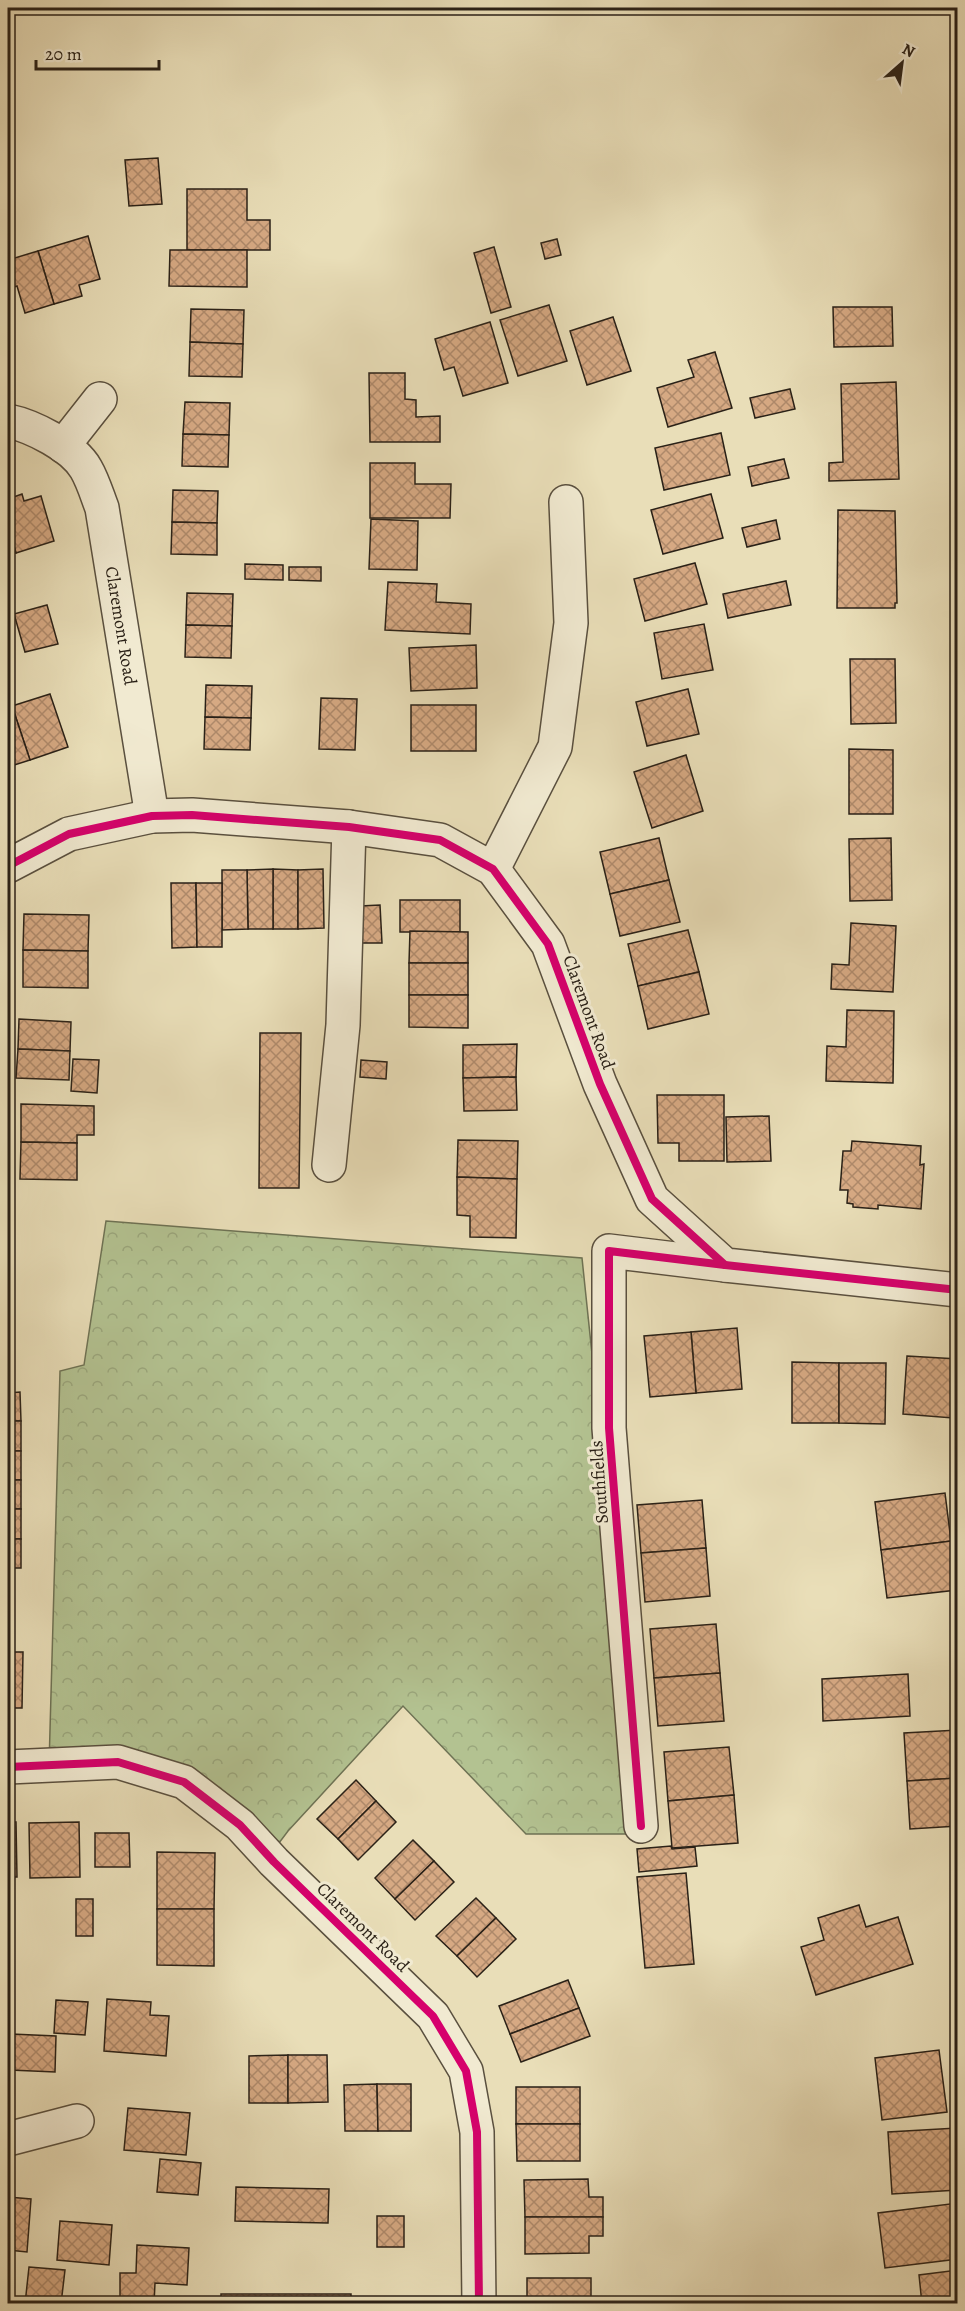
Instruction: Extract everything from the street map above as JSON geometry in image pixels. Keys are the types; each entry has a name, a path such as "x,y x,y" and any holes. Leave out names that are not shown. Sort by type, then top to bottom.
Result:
{"street":[{"path":"63,446 100,399"},
{"name":"Claremont Road","path":"8,421 27,425 63,446 85,467 102,508 152,816"},
{"path":"493,869 555,747 572,623 566,502"},
{"name":"Claremont Road","path":"8,866 69,834 152,816 192,815 349,827 440,840 493,869 548,944 600,1084 652,1198 725,1265"},
{"path":"329,1166 343,1024 349,827"},
{"name":"Southfields","path":"641,1826 609,1428 609,1251 725,1265"},
{"path":"725,1265 957,1290"},
{"name":"Claremont Road","path":"8,1767 118,1762 184,1782 240,1825 274,1862 433,2016 466,2071 477,2132 479,2304"},
{"path":"8,2139 77,2121"}],"green space":[{"path":"106,1221 582,1258 642,1834 526,1834 403,1706 276,1847 184,1782 49,1766 60,1371 84,1365"}],"building":[{"path":"158,158 162,204 129,206 125,160"},
{"path":"187,189 247,189 247,220 270,220 270,250 187,250"},
{"path":"88,236 100,279 79,285 82,296 54,304 38,251"},
{"path":"557,239 561,255 545,259 541,243"},
{"path":"494,247 511,307 491,313 474,253"},
{"path":"170,250 247,250 247,287 169,286"},
{"path":"38,251 54,304 25,313 17,286 8,289 8,260"},
{"path":"549,305 567,361 518,376 500,320"},
{"path":"833,307 892,307 893,346 834,347"},
{"path":"191,309 244,310 243,344 190,342"},
{"path":"613,317 631,371 587,385 570,331"},
{"path":"490,322 508,383 463,396 454,367 444,370 435,339"},
{"path":"190,342 243,344 242,377 189,376"},
{"path":"715,352 732,408 668,427 657,388 694,377 688,360"},
{"path":"369,373 405,373 405,399 416,400 416,417 440,416 440,442 370,442"},
{"path":"896,382 899,479 829,481 829,463 843,462 841,384"},
{"path":"790,389 795,409 755,418 750,398"},
{"path":"185,402 230,403 229,435 183,434"},
{"path":"721,433 730,475 664,490 655,448"},
{"path":"183,434 229,435 228,467 182,466"},
{"path":"784,459 789,478 752,486 748,467"},
{"path":"370,463 415,463 415,484 451,484 450,518 370,518"},
{"path":"173,490 218,491 217,523 172,522"},
{"path":"22,494 24,501 41,496 54,541 16,553 8,526 8,499"},
{"path":"711,494 723,538 663,554 651,510"},
{"path":"838,510 895,511 897,603 895,603 895,608 837,608"},
{"path":"371,519 418,521 417,570 369,569"},
{"path":"776,520 780,539 747,547 742,528"},
{"path":"172,522 217,523 217,555 171,554"},
{"path":"8,526 16,553 8,555"},
{"path":"695,563 707,604 645,621 634,579"},
{"path":"245,564 283,565 283,580 245,579"},
{"path":"289,567 321,567 321,581 289,580"},
{"path":"786,581 791,605 728,618 723,594"},
{"path":"388,582 437,584 436,602 471,604 470,634 385,630"},
{"path":"187,593 233,594 232,626 186,625"},
{"path":"47,605 58,644 25,652 14,614"},
{"path":"704,624 713,670 662,679 654,633"},
{"path":"186,625 232,626 231,658 185,657"},
{"path":"476,645 477,688 411,691 409,648"},
{"path":"850,659 895,659 896,723 851,724"},
{"path":"206,685 252,686 251,718 205,717"},
{"path":"688,689 699,734 647,746 636,702"},
{"path":"50,694 68,747 30,760 12,706"},
{"path":"321,698 357,699 355,750 319,749"},
{"path":"411,705 476,705 476,751 411,751"},
{"path":"12,706 30,760 8,767 8,708"},
{"path":"205,717 251,718 250,750 204,749"},
{"path":"849,749 893,750 893,814 849,814"},
{"path":"686,755 703,811 652,828 634,772"},
{"path":"659,838 669,880 610,894 600,852"},
{"path":"891,838 892,900 850,901 849,839"},
{"path":"273,869 298,870 298,929 273,929"},
{"path":"273,869 273,929 248,929 247,870"},
{"path":"323,869 324,928 298,929 298,870"},
{"path":"222,870 247,870 248,929 222,930"},
{"path":"669,880 680,922 620,936 610,894"},
{"path":"171,883 196,883 197,947 172,948"},
{"path":"196,883 222,883 222,947 197,947"},
{"path":"400,900 460,900 460,932 400,932"},
{"path":"380,905 382,943 362,943 360,906"},
{"path":"24,914 89,915 88,951 23,950"},
{"path":"851,923 896,926 893,992 831,989 832,964 849,965"},
{"path":"688,930 699,972 638,986 628,944"},
{"path":"410,931 468,932 468,963 409,963"},
{"path":"23,950 88,951 88,988 23,987"},
{"path":"409,963 468,963 468,995 409,995"},
{"path":"699,972 709,1014 648,1029 638,986"},
{"path":"409,995 468,995 468,1028 409,1027"},
{"path":"847,1010 894,1011 893,1083 826,1081 827,1046 846,1047"},
{"path":"19,1019 71,1022 70,1051 18,1049"},
{"path":"260,1033 301,1033 299,1188 259,1188"},
{"path":"517,1044 516,1077 463,1078 463,1045"},
{"path":"18,1049 70,1051 69,1080 16,1078"},
{"path":"73,1059 99,1060 97,1093 71,1091"},
{"path":"361,1060 387,1062 386,1079 360,1077"},
{"path":"516,1077 517,1110 464,1111 463,1078"},
{"path":"657,1095 724,1095 724,1161 679,1161 679,1143 658,1143"},
{"path":"21,1104 94,1106 94,1135 77,1135 77,1143 21,1142"},
{"path":"769,1116 771,1161 727,1162 726,1117"},
{"path":"458,1140 518,1141 517,1179 457,1177"},
{"path":"852,1141 921,1146 920,1165 924,1164 921,1209 878,1205 878,1209 853,1207 853,1204 847,1203 848,1190 840,1190 843,1151 851,1151"},
{"path":"21,1142 77,1143 77,1180 20,1179"},
{"path":"457,1177 517,1179 516,1238 470,1237 470,1216 457,1215"},
{"path":"737,1328 742,1389 696,1393 691,1332"},
{"path":"691,1332 696,1393 650,1397 644,1336"},
{"path":"907,1356 958,1359 953,1418 903,1414"},
{"path":"792,1362 839,1363 839,1423 792,1423"},
{"path":"839,1363 886,1363 885,1424 839,1423"},
{"path":"20,1392 21,1421 8,1421 8,1393"},
{"path":"8,1421 21,1421 21,1451 8,1451"},
{"path":"8,1451 21,1451 21,1480 8,1480"},
{"path":"8,1480 21,1480 21,1509 8,1509"},
{"path":"945,1493 951,1541 881,1550 875,1502"},
{"path":"702,1500 706,1548 641,1553 637,1505"},
{"path":"8,1509 21,1509 21,1539 8,1539"},
{"path":"8,1539 21,1539 21,1568 8,1568"},
{"path":"951,1541 957,1590 887,1598 881,1550"},
{"path":"706,1548 710,1596 645,1602 641,1553"},
{"path":"716,1624 720,1673 654,1678 650,1629"},
{"path":"8,1652 23,1652 22,1708 8,1708"},
{"path":"720,1673 724,1721 658,1726 654,1678"},
{"path":"908,1674 910,1716 823,1721 822,1679"},
{"path":"958,1730 958,1778 907,1781 904,1733"},
{"path":"729,1747 734,1795 668,1801 664,1752"},
{"path":"958,1778 958,1826 910,1829 907,1781"},
{"path":"356,1780 376,1801 338,1839 317,1819"},
{"path":"734,1795 738,1843 672,1848 668,1801"},
{"path":"376,1801 396,1822 358,1860 338,1839"},
{"path":"8,1822 16,1822 17,1877 8,1877"},
{"path":"79,1822 80,1877 30,1878 29,1823"},
{"path":"95,1833 129,1833 130,1867 95,1867"},
{"path":"413,1840 434,1861 395,1899 375,1878"},
{"path":"671,1846 672,1849 695,1847 697,1866 639,1872 637,1849"},
{"path":"157,1852 215,1853 214,1909 157,1909"},
{"path":"434,1861 454,1882 415,1920 395,1899"},
{"path":"686,1873 694,1964 645,1968 637,1877"},
{"path":"476,1898 496,1918 457,1956 436,1936"},
{"path":"76,1899 93,1899 93,1936 76,1936"},
{"path":"859,1905 866,1927 898,1917 913,1964 816,1995 801,1947 824,1940 818,1918"},
{"path":"157,1909 214,1909 214,1966 157,1965"},
{"path":"496,1918 516,1939 477,1977 457,1956"},
{"path":"568,1980 579,2008 510,2034 499,2006"},
{"path":"107,1999 151,2002 150,2015 169,2016 166,2056 104,2051"},
{"path":"56,2000 88,2002 85,2035 54,2033"},
{"path":"579,2008 590,2036 521,2062 510,2034"},
{"path":"11,2034 56,2036 55,2072 10,2070"},
{"path":"939,2050 947,2112 882,2120 875,2058"},
{"path":"288,2055 288,2103 249,2103 249,2056"},
{"path":"288,2055 327,2055 328,2102 288,2103"},
{"path":"377,2084 378,2131 345,2131 344,2085"},
{"path":"377,2084 411,2084 411,2131 378,2131"},
{"path":"516,2087 580,2087 580,2124 516,2124"},
{"path":"128,2108 190,2113 186,2155 124,2150"},
{"path":"516,2124 580,2124 580,2161 517,2161"},
{"path":"957,2128 958,2190 892,2194 888,2132"},
{"path":"160,2159 201,2163 198,2195 157,2192"},
{"path":"588,2179 589,2197 603,2197 603,2217 525,2217 524,2180"},
{"path":"236,2187 329,2189 328,2223 235,2221"},
{"path":"8,2197 31,2199 27,2252 8,2250"},
{"path":"958,2203 958,2259 885,2268 878,2213"},
{"path":"377,2216 404,2216 404,2247 377,2247"},
{"path":"525,2217 603,2217 603,2236 589,2236 589,2253 525,2254"},
{"path":"60,2221 112,2225 109,2265 57,2260"},
{"path":"137,2245 189,2248 187,2285 155,2283 154,2304 120,2304 120,2273 136,2273"},
{"path":"29,2267 65,2270 61,2304 25,2304"},
{"path":"958,2270 958,2304 922,2304 919,2275"},
{"path":"527,2278 591,2278 591,2304 527,2304"},
{"path":"221,2294 351,2294 351,2304 221,2304"}],"cycle path":[{"path":"8,866 69,834 152,816 192,815 349,827 440,840 493,869 548,944 600,1084 652,1199 725,1265 958,1290"},
{"path":"641,1826 609,1428 609,1251 725,1265"},
{"path":"8,1767 118,1762 184,1782 240,1825 274,1862 433,2016 466,2071 477,2132 479,2304"}]}
